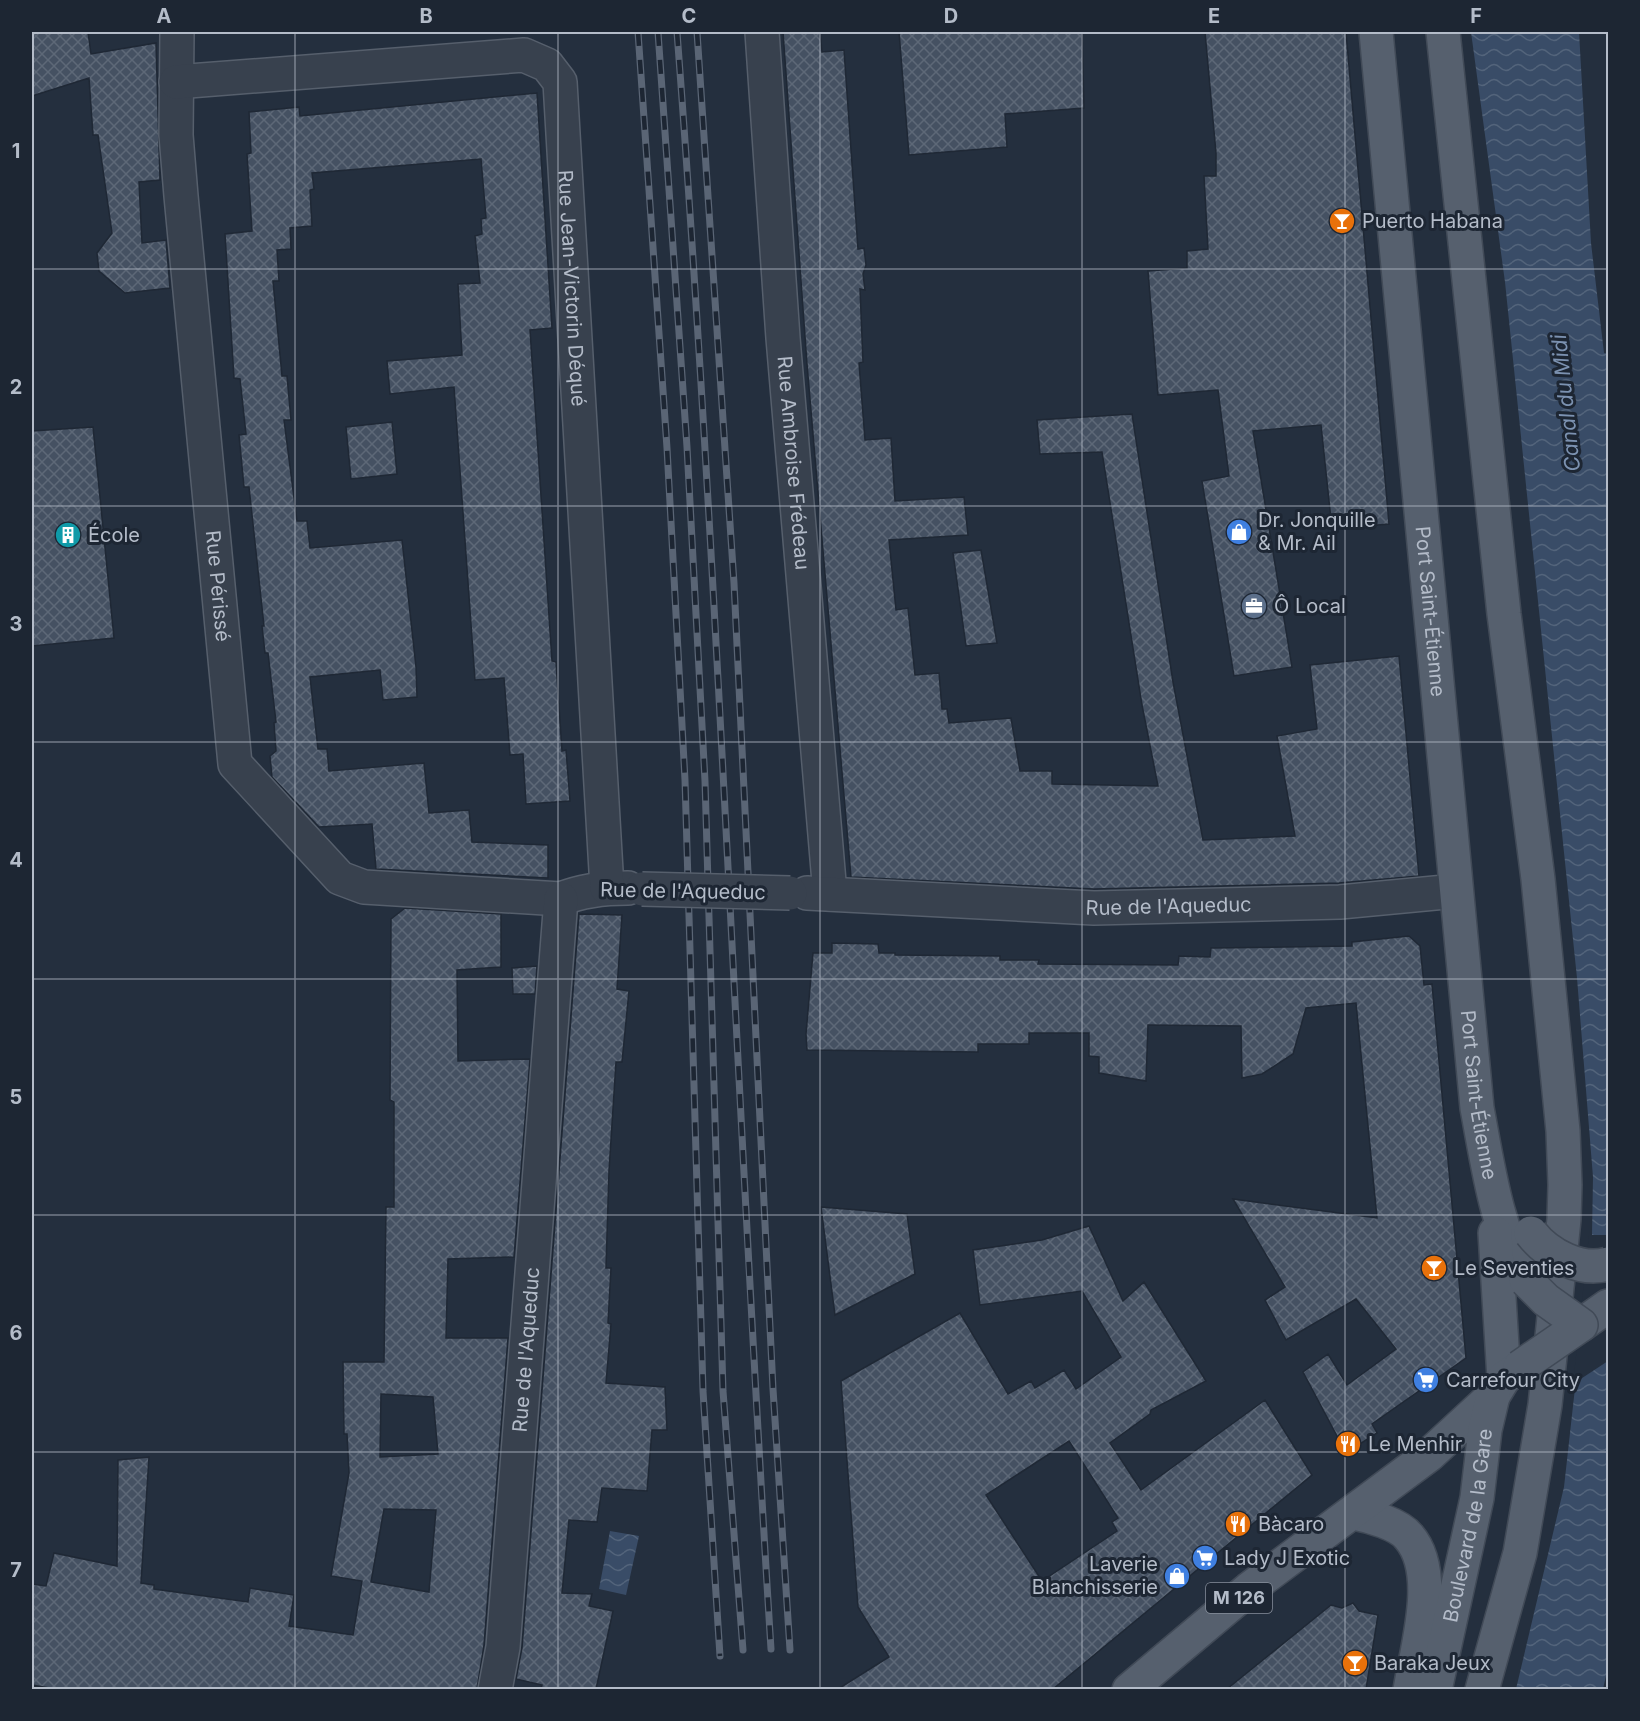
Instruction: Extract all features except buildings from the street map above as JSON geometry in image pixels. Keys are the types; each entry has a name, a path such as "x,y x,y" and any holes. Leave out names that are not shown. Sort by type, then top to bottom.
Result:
{"main road":[{"name":"Port Saint-Étienne","path":"1376,32 1477,1108 1493,1191 1511,1254 1526,1280 1546,1299 1595,1321"},
{"path":"1443,32 1504,614 1540,902 1563,1131 1565,1185 1564,1219 1545,1405 1520,1553 1482,1689"},
{"name":"Port Saint-Étienne","path":"1493,1191 1506,1380"},
{"path":"1493,1191 1542,1248 1574,1263 1597,1268 1608,1264"},
{"path":"1506,1380 1595,1321 1608,1306"},
{"name":"M 126","path":"1129,1689 1249,1589 1429,1455 1506,1380"},
{"name":"Boulevard de la Gare","path":"1435,1689 1477,1498 1485,1430 1506,1380"},
{"name":"Boulevard de la Gare","path":"1354,1513 1377,1518 1409,1536 1424,1564 1426,1583 1410,1689"}],"street":[{"name":"Rue Périssé","path":"177,32 176,82 180,186 236,765 340,878 364,887 561,899"},
{"name":"Rue Ambroise Frédeau","path":"762,32 784,350 830,894"},
{"name":"Rue Jean-Victorin Déqué","path":"176,82 524,55 547,65 560,82 607,888"},
{"name":"Rue de l'Aqueduc","path":"495,1689 504,1635 561,899 579,892 607,888 790,892 1094,908 1340,902 1455,891"}],"water":[{"name":"Canal du Midi","path":"1471,32 1579,32 1591,243 1604,353 1608,354 1608,1667 1603,1689 1516,1689 1564,1487 1592,1235 1593,1177 1577,978 1505,282"},
{"path":"610,1531 639,1536 626,1595 599,1589"}],"pier":[{"path":"1589,1235 1608,1235 1608,1361 1573,1384"}],"railway":[{"path":"638,32 667,448 685,780 703,1391 720,1656"},
{"path":"658,32 687,447 705,781 723,1391 743,1650"},
{"path":"677,32 716,638 771,1649"},
{"path":"697,32 734,583 773,1389 790,1650"}],"place":[{"name":"Puerto Habana","path":"1342,221"},
{"name":"Dr. Jonquille & Mr. Ail","path":"1239,532"},
{"name":"École","path":"68,535"},
{"name":"Ô Local","path":"1254,606"},
{"name":"Le Seventies","path":"1434,1268"},
{"name":"Carrefour City","path":"1426,1380"},
{"name":"Le Menhir","path":"1348,1444"},
{"name":"Bàcaro","path":"1238,1524"},
{"name":"Lady J Exotic","path":"1205,1558"},
{"name":"Laverie Blanchisserie","path":"1177,1576"},
{"name":"Baraka Jeux","path":"1355,1663"}]}
